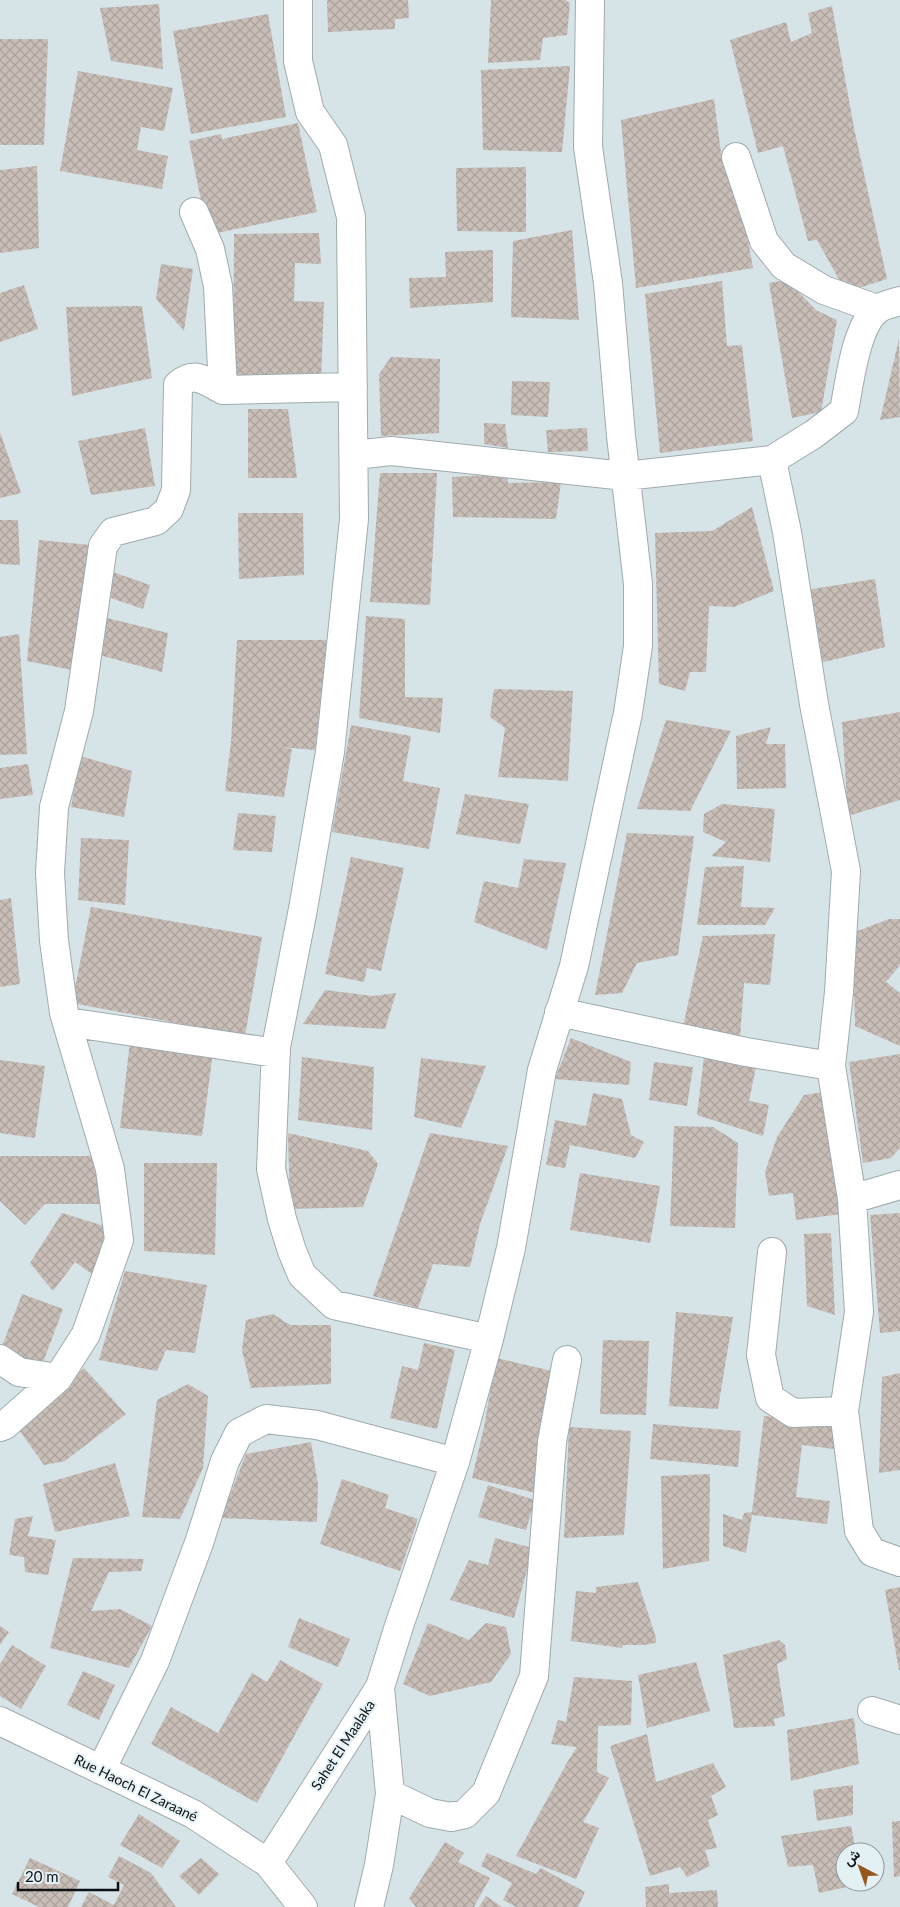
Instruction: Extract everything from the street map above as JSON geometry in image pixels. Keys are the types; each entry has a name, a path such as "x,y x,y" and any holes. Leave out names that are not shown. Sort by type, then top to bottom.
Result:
{"street":[{"path":"298,0 298,61 310,112 333,145 351,217 354,519 330,752 304,909 276,1052 272,1168 282,1220 302,1275 334,1305 489,1339"},
{"path":"380,1687 455,1462 512,1248 542,1070 558,1012 574,966 628,713 638,646 638,584 625,476 608,283 588,146 590,0"},
{"path":"736,157 764,241 784,266 824,290 889,305"},
{"path":"194,212 210,249 218,286 223,390"},
{"path":"354,455 391,451 625,476 772,460 814,434 844,411 853,361 862,328 889,305"},
{"path":"0,1427 5,1425 58,1378 86,1334 119,1240 110,1169 64,1013 54,941 50,874 54,807 79,711 103,546 113,532 156,521 170,509 176,490 178,385 186,378 198,377 223,390 353,387"},
{"path":"772,460 787,532 814,704 846,871 839,992 831,1066 852,1198 859,1312 844,1411 859,1530 872,1552 900,1562"},
{"path":"558,1012 746,1052 831,1066"},
{"path":"67,1022 276,1052"},
{"path":"852,1198 900,1185"},
{"path":"772,1252 760,1355 770,1398 793,1413 844,1411"},
{"path":"0,1359 19,1372 58,1378"},
{"path":"390,1794 430,1813 451,1817 465,1814 486,1793 534,1676 552,1442 567,1360"},
{"path":"101,1770 155,1661 198,1543 225,1461 238,1433 266,1419 318,1425 455,1462"},
{"name":"Sahet El Maalaka","path":"369,1907 379,1865 390,1794 380,1687"},
{"name":"Sahet El Maalaka","path":"268,1863 380,1687"},
{"path":"872,1711 900,1720"},
{"name":"Rue Haoch El Zaraané","path":"0,1721 193,1814 268,1863 303,1907"}],"building":[{"path":"327,0 408,0 409,18 395,19 395,29 328,32"},
{"path":"491,0 565,0 570,3 567,35 543,38 540,60 488,63"},
{"path":"159,4 163,69 111,61 100,8"},
{"path":"832,6 854,128 887,279 846,292 817,240 808,241 783,146 758,153 730,40 786,22 791,42 812,33 808,13"},
{"path":"268,14 286,117 191,134 173,31"},
{"path":"0,39 48,39 44,145 0,145"},
{"path":"570,66 562,152 483,150 481,70"},
{"path":"78,71 173,88 164,131 141,127 137,150 168,156 162,189 60,171"},
{"path":"714,99 722,160 733,158 753,268 636,288 621,120"},
{"path":"298,123 317,212 208,235 189,141 221,134 222,139"},
{"path":"37,166 39,248 0,253 0,170"},
{"path":"526,167 526,232 457,231 456,168"},
{"path":"572,230 579,320 511,317 513,241"},
{"path":"319,233 321,264 295,263 294,301 324,302 321,380 233,376 234,234"},
{"path":"493,250 493,302 410,308 409,278 446,277 445,252"},
{"path":"161,264 193,269 184,331 156,299"},
{"path":"787,280 816,310 837,320 821,412 792,418 769,283"},
{"path":"722,281 727,346 742,345 753,441 660,453 645,294"},
{"path":"24,285 38,329 0,342 0,293"},
{"path":"142,306 152,378 72,396 66,307"},
{"path":"899,339 900,417 880,420"},
{"path":"391,357 440,359 439,433 381,436 379,374"},
{"path":"512,381 550,382 548,417 511,415"},
{"path":"248,409 288,409 297,478 248,478"},
{"path":"484,423 505,424 508,448 484,444"},
{"path":"145,428 155,486 91,495 78,441"},
{"path":"587,428 588,451 548,452 546,430"},
{"path":"0,432 21,493 0,498"},
{"path":"380,473 437,473 430,605 370,602"},
{"path":"508,474 508,483 561,482 556,519 453,517 452,477"},
{"path":"752,507 774,591 734,607 709,606 706,672 690,672 685,691 659,684 655,533 712,531"},
{"path":"238,513 303,513 304,575 239,579"},
{"path":"0,520 18,520 20,565 0,564"},
{"path":"39,540 90,545 77,671 27,661"},
{"path":"110,571 150,585 143,609 105,596"},
{"path":"875,579 885,647 816,664 806,590"},
{"path":"366,616 405,619 405,697 443,698 440,733 359,718"},
{"path":"103,617 168,633 162,672 88,652"},
{"path":"19,634 27,754 0,755 0,637"},
{"path":"237,640 329,640 315,750 280,747 292,749 284,797 225,791 231,742"},
{"path":"494,689 573,691 568,781 498,777 505,728 490,717"},
{"path":"900,712 900,800 848,816 842,722"},
{"path":"666,720 731,731 690,811 637,809"},
{"path":"351,725 411,736 403,781 440,788 429,849 332,832"},
{"path":"771,727 766,744 785,744 786,788 737,789 736,736"},
{"path":"80,756 132,771 124,817 71,807"},
{"path":"28,764 33,795 0,799 0,768"},
{"path":"465,794 529,804 520,844 456,834"},
{"path":"722,804 775,809 770,862 711,856 726,842 703,832 704,814"},
{"path":"238,813 276,816 272,852 233,850"},
{"path":"627,833 694,836 678,955 637,963 622,993 595,995"},
{"path":"81,838 129,840 125,905 78,900"},
{"path":"351,857 404,868 381,971 367,968 364,982 325,974"},
{"path":"524,859 566,863 547,950 474,922 484,881 518,888"},
{"path":"744,866 741,907 775,908 765,925 697,925 705,867"},
{"path":"11,898 20,984 0,987 0,900"},
{"path":"91,907 262,937 245,1036 72,1003"},
{"path":"889,919 900,919 900,965 886,982 900,993 900,1046 855,1026 852,933"},
{"path":"775,934 770,985 744,983 740,1037 682,1031 703,936"},
{"path":"325,990 373,996 396,993 385,1029 303,1024"},
{"path":"571,1038 631,1062 629,1085 555,1079"},
{"path":"130,1041 213,1052 202,1136 120,1128"},
{"path":"900,1054 900,1148 891,1158 863,1163 849,1062"},
{"path":"302,1057 374,1067 372,1130 298,1120"},
{"path":"704,1057 756,1067 749,1101 769,1105 763,1136 697,1115"},
{"path":"421,1058 486,1066 461,1128 414,1117"},
{"path":"0,1060 45,1066 35,1138 0,1133"},
{"path":"654,1062 693,1067 687,1106 649,1100"},
{"path":"824,1092 841,1214 796,1220 793,1193 769,1196 765,1172 777,1137 804,1095"},
{"path":"593,1093 622,1099 631,1135 644,1142 635,1158 570,1145 565,1168 546,1165 555,1120 586,1126"},
{"path":"674,1126 713,1127 738,1143 735,1228 670,1226"},
{"path":"288,1133 368,1151 378,1164 363,1207 290,1209"},
{"path":"430,1133 508,1146 480,1224 470,1267 433,1264 418,1308 373,1296"},
{"path":"0,1156 101,1156 102,1204 45,1204 25,1225 0,1201"},
{"path":"144,1163 217,1163 215,1255 144,1251"},
{"path":"580,1173 660,1186 650,1243 570,1230"},
{"path":"62,1213 114,1229 99,1279 75,1262 53,1291 30,1263"},
{"path":"900,1213 900,1331 880,1333 870,1215"},
{"path":"831,1233 835,1315 807,1306 804,1234"},
{"path":"125,1271 207,1285 195,1353 166,1350 157,1371 99,1360"},
{"path":"22,1294 63,1309 42,1365 1,1349"},
{"path":"676,1312 733,1317 718,1409 669,1406"},
{"path":"273,1314 290,1325 331,1325 331,1384 251,1388 242,1350 246,1320"},
{"path":"603,1340 649,1341 646,1415 600,1414"},
{"path":"424,1343 455,1350 437,1429 390,1418 402,1366 418,1370"},
{"path":"496,1358 565,1374 536,1493 472,1478 484,1427"},
{"path":"84,1368 126,1414 65,1461 44,1465 17,1427"},
{"path":"900,1373 900,1470 879,1473 882,1377"},
{"path":"188,1384 208,1396 203,1468 180,1519 142,1517 157,1400"},
{"path":"764,1416 837,1424 834,1449 802,1445 796,1497 830,1501 827,1524 752,1515 746,1553 723,1546 723,1514 742,1520 744,1513 752,1512"},
{"path":"653,1424 741,1431 738,1467 650,1459"},
{"path":"569,1427 631,1431 624,1535 564,1538"},
{"path":"311,1442 318,1484 317,1522 221,1518 246,1454"},
{"path":"115,1463 130,1516 55,1532 43,1484"},
{"path":"710,1474 709,1561 663,1569 661,1476"},
{"path":"342,1479 389,1495 385,1508 418,1519 400,1571 320,1544"},
{"path":"488,1485 535,1500 526,1530 478,1517"},
{"path":"33,1516 28,1536 56,1540 48,1575 25,1572 24,1557 9,1555 15,1519"},
{"path":"495,1538 533,1548 514,1618 450,1600 469,1560 488,1565"},
{"path":"73,1558 144,1559 141,1571 109,1572 91,1611 120,1609 152,1626 129,1668 50,1648"},
{"path":"638,1582 656,1643 623,1645 622,1648 571,1641 576,1591 596,1593 596,1587"},
{"path":"900,1587 900,1670 899,1670 885,1590"},
{"path":"299,1618 350,1639 338,1667 288,1647"},
{"path":"428,1623 469,1640 486,1623 506,1627 511,1654 491,1682 430,1696 403,1684"},
{"path":"0,1626 9,1632 0,1645"},
{"path":"779,1640 785,1645 787,1659 777,1664 785,1716 774,1719 775,1726 734,1728 723,1655"},
{"path":"12,1645 46,1666 21,1709 0,1696 0,1664"},
{"path":"280,1660 323,1684 257,1803 151,1744 171,1707 218,1733 252,1673 267,1682"},
{"path":"696,1662 710,1711 647,1728 638,1675"},
{"path":"83,1671 115,1685 99,1720 67,1705"},
{"path":"574,1677 632,1681 631,1725 598,1726 597,1772 609,1778 583,1822 599,1828 576,1879 516,1856 577,1747 551,1744 558,1720 566,1722"},
{"path":"854,1718 859,1764 791,1781 787,1730"},
{"path":"647,1734 656,1782 713,1763 726,1787 711,1796 718,1815 708,1820 717,1848 705,1850 710,1866 687,1877 680,1867 650,1876 610,1746"},
{"path":"853,1785 853,1815 817,1821 813,1790"},
{"path":"139,1814 180,1841 162,1868 120,1845"},
{"path":"900,1821 900,1876 894,1877 892,1822"},
{"path":"851,1826 854,1842 835,1842 835,1890 819,1893 813,1865 788,1867 781,1836"},
{"path":"445,1842 464,1853 458,1862 490,1878 474,1907 416,1907 409,1898"},
{"path":"487,1853 536,1874 541,1868 585,1892 578,1907 516,1907 503,1900 512,1883 481,1866"},
{"path":"119,1856 151,1873 176,1907 81,1907 89,1892 114,1905 124,1885 108,1877"},
{"path":"30,1858 80,1881 68,1907 39,1907 12,1894"},
{"path":"201,1858 219,1874 199,1895 179,1876"},
{"path":"669,1884 669,1893 717,1890 718,1907 646,1907 645,1887"},
{"path":"486,1896 502,1907 479,1907"}]}
